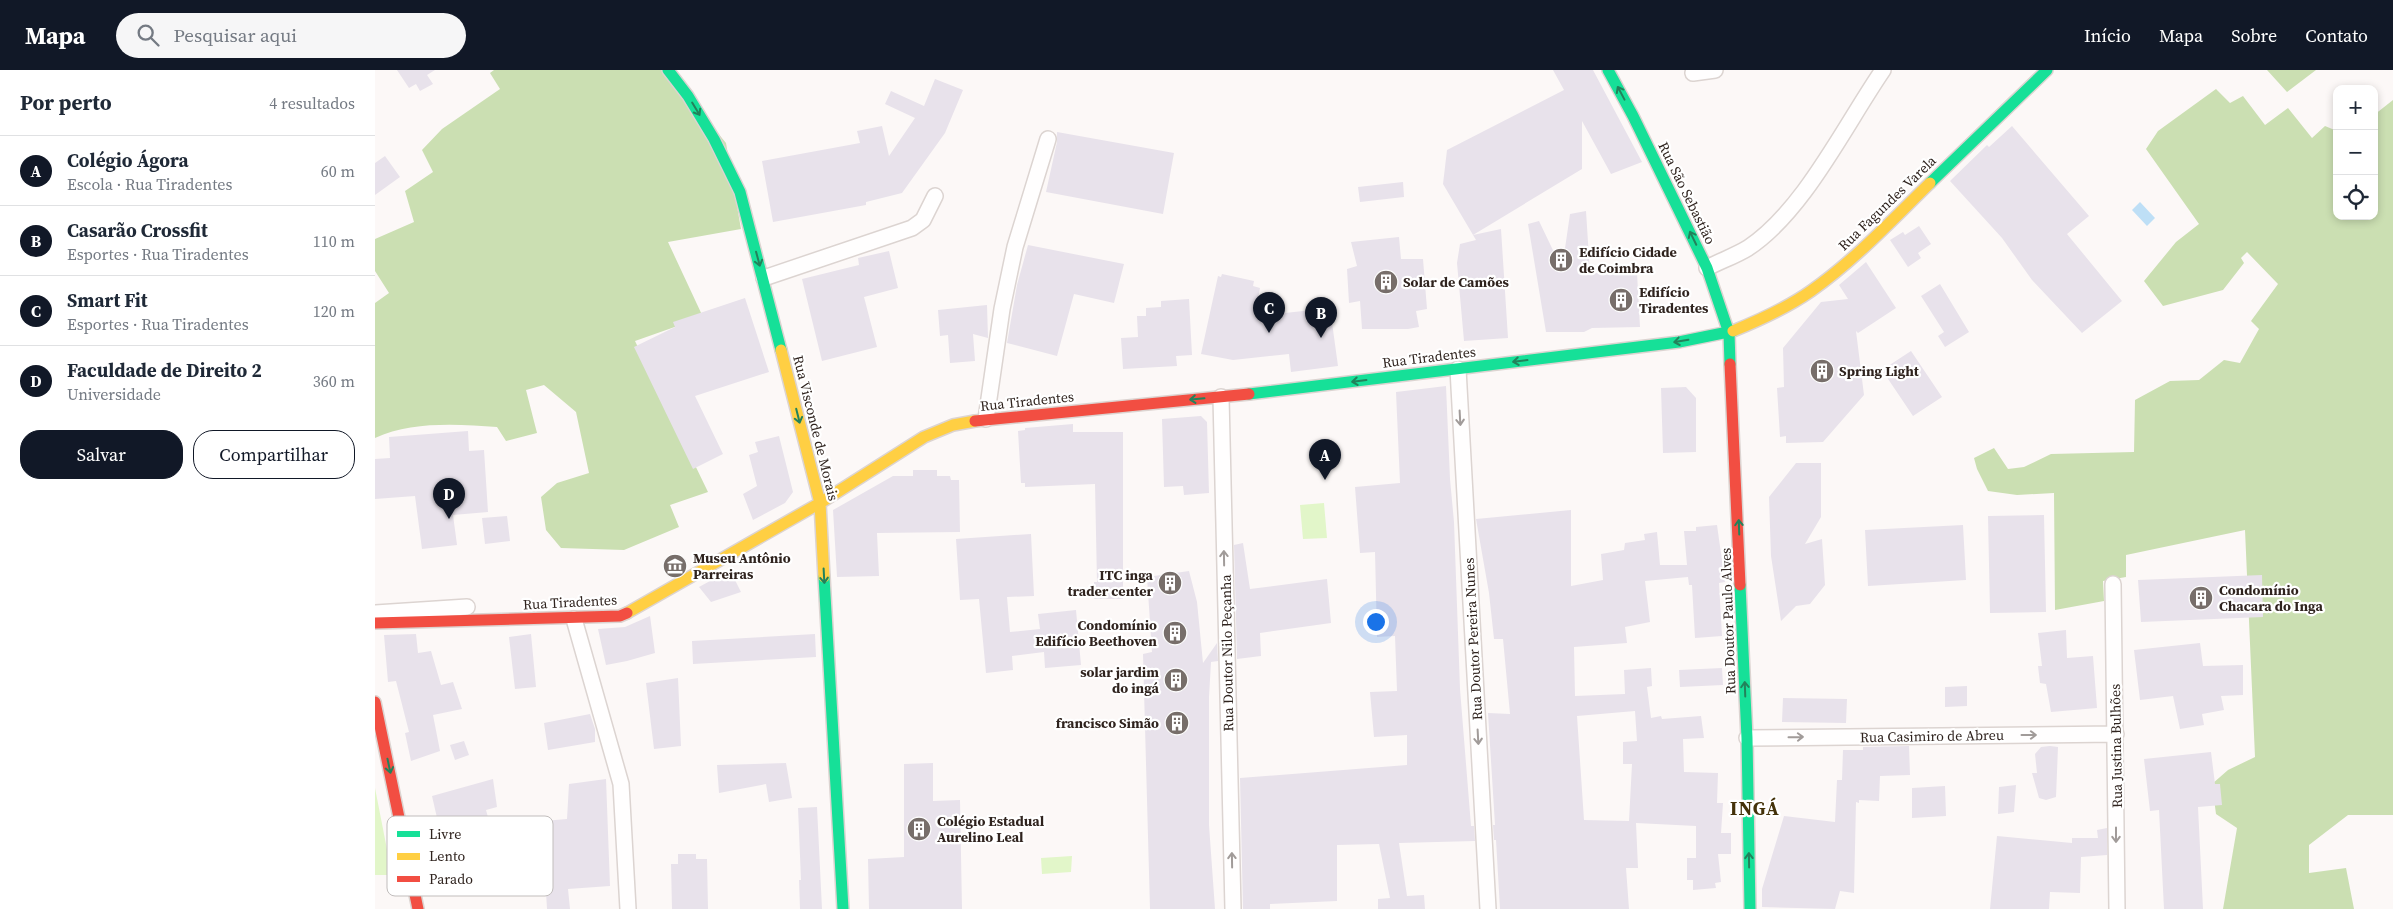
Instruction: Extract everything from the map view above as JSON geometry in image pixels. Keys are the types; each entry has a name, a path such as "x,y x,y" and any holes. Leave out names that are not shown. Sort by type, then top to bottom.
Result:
{"street":[{"name":"Rua Visconde de Morais","path":"668,70 688,96 715,139 740,192 764,278 820,503 843,909"},
{"name":"Rua São Sebastião","path":"1608,70 1633,116 1707,268 1729,333"},
{"path":"1693,73 1715,70"},
{"path":"1707,268 1747,248 1767,232 1798,200 1883,70"},
{"name":"Rua Fagundes Varela","path":"1729,333 1773,314 1810,292 1844,266 2047,70"},
{"path":"986,419 1002,308 1015,247 1049,139"},
{"path":"764,278 912,228 923,220 935,196"},
{"name":"Rua Tiradentes","path":"375,623 573,619 620,616 820,503 924,437 953,425 986,419 1221,397 1458,369 1679,342 1729,333"},
{"name":"Rua Doutor Paulo Alves","path":"1729,333 1747,738 1750,909"},
{"name":"Rua Doutor Pereira Nunes","path":"1458,369 1488,909"},
{"name":"Rua Doutor Nilo Peçanha","path":"1221,397 1233,909"},
{"name":"Rua Justina Bulhões","path":"2113,584 2117,909"},
{"path":"375,613 467,606"},
{"path":"573,619 621,784 628,909"},
{"path":"375,702 399,816"},
{"name":"Rua Casimiro de Abreu","path":"1747,738 2116,734"},
{"path":"415,896 418,909"}],"green space":[{"path":"494,70 666,70 726,143 741,229 668,242 703,317 635,341 708,492 670,505 679,527 624,550 561,548 546,530 541,497 557,483 589,473 576,412 544,385 526,390 537,433 506,441 497,427 435,425 404,429 375,438 375,303 389,293 375,271 375,239 414,222 405,191 433,172 422,150 442,129 500,89 490,73"},
{"path":"2267,70 2316,70 2287,92"},
{"path":"2216,89 2230,103 2243,96 2265,125 2288,108 2312,138 2325,126 2333,129 2333,220 2378,220 2378,112 2393,100 2393,815 2348,815 2309,845 2309,873 2346,868 2354,909 2223,909 2237,828 2216,814 2212,784 2228,770 2255,757 2245,530 2126,555 2126,577 2103,581 2104,601 2055,610 2054,493 2017,495 1988,491 1977,469 1974,458 1994,448 2008,469 2024,467 2051,454 2134,452 2135,400 2170,381 2199,380 2224,360 2240,363 2259,329 2251,321 2278,284 2247,252 2241,258 2244,263 2223,290 2163,306 2144,281 2176,242 2199,224 2146,149 2158,131"},
{"path":"1324,503 1327,538 1303,539 1300,505"},
{"path":"375,788 387,849 387,875 375,875"},
{"path":"1072,856 1071,872 1042,874 1041,858"}],"water":[{"path":"2140,202 2155,218 2147,226 2132,210"}],"building":[{"path":"397,70 435,70 427,75 433,84 420,91 416,84 409,88"},
{"path":"1553,70 1593,70 1642,162 1611,174 1582,121 1582,169 1473,235 1443,184 1447,150 1564,90"},
{"path":"935,79 963,90 945,133 902,193 866,202 866,205 773,222 762,161 860,143 857,131 882,126 889,156 915,118 885,104 891,91 924,106"},
{"path":"2012,126 2089,216 2067,234 2122,301 2082,333 2032,280 2002,238 1950,181 1987,145 1989,147"},
{"path":"1057,132 1174,153 1163,214 1046,192 1057,142"},
{"path":"385,156 400,177 375,195 375,163"},
{"path":"1403,182 1404,197 1360,202 1358,187"},
{"name":"Edifício Cidade de Coimbra","path":"1586,211 1590,273 1637,273 1640,327 1592,328 1584,332 1546,332 1528,224 1539,221 1562,269 1570,214"},
{"path":"1919,226 1931,244 1918,253 1921,258 1908,267 1890,240 1903,232 1905,235"},
{"path":"1501,229 1508,338 1464,341 1457,263 1460,244 1476,240 1473,235"},
{"name":"Solar de Camões","path":"1399,237 1401,259 1423,259 1427,309 1416,311 1419,327 1408,329 1362,329 1360,301 1349,303 1347,269 1357,266 1351,242"},
{"path":"1028,245 1124,264 1114,303 1074,294 1057,356 1007,343 1017,285"},
{"path":"889,251 898,288 864,297 877,347 822,361 802,279 859,265 858,258"},
{"name":"Spring Light","path":"1866,262 1896,308 1858,333 1856,331 1864,395 1823,442 1786,443 1786,436 1780,437 1777,388 1784,387 1783,348 1821,302 1848,299 1839,285"},
{"path":"1222,274 1254,281 1253,286 1260,288 1258,299 1284,300 1285,313 1330,308 1338,366 1291,372 1289,354 1233,360 1201,354 1218,276 1221,277"},
{"path":"1940,284 1969,332 1945,347 1938,336 1944,332 1921,296"},
{"path":"745,298 769,372 695,396 723,454 693,469 634,347 675,327 673,322"},
{"path":"1189,299 1192,355 1176,356 1177,366 1123,369 1121,338 1138,337 1137,316 1146,316 1146,308 1161,307 1161,301"},
{"path":"987,305 988,338 973,334 975,361 950,363 948,335 940,336 938,310"},
{"path":"1911,351 1942,397 1913,416 1882,370"},
{"path":"1446,386 1454,522 1460,689 1471,826 1474,826 1475,841 1399,843 1407,896 1424,895 1425,909 1378,909 1378,899 1390,898 1379,844 1337,845 1337,901 1270,904 1270,909 1243,909 1240,778 1407,765 1407,735 1374,737 1370,692 1397,691 1395,636 1377,637 1375,552 1360,553 1355,487 1400,483 1396,392"},
{"path":"1686,387 1696,398 1696,452 1663,453 1661,388"},
{"path":"1201,416 1207,422 1209,493 1184,495 1183,486 1164,487 1162,419"},
{"path":"1073,424 1073,432 1123,432 1123,599 1094,599 1094,582 1097,582 1095,484 1025,487 1025,483 1021,483 1018,431 1025,430 1025,428"},
{"path":"468,431 469,451 484,450 488,512 453,515 457,545 422,549 415,496 375,499 375,459 390,458 389,437"},
{"path":"779,436 793,492 785,503 753,520 743,494 757,486 749,455 758,452 755,442"},
{"path":"1796,463 1821,463 1821,517 1805,544 1822,539 1825,585 1810,604 1796,606 1781,621 1771,556 1769,497"},
{"path":"913,470 937,470 937,476 950,476 951,480 959,480 960,532 877,533 879,576 837,577 833,510 893,476 913,476"},
{"path":"1571,510 1571,586 1603,580 1601,554 1624,550 1625,543 1645,540 1644,534 1657,532 1660,565 1687,565 1684,531 1696,531 1696,527 1717,525 1725,582 1719,583 1722,636 1695,638 1692,585 1689,585 1688,577 1645,581 1650,622 1625,627 1627,643 1574,647 1575,696 1625,694 1624,670 1651,668 1652,686 1647,687 1651,718 1661,716 1662,719 1701,716 1704,738 1683,739 1684,772 1718,773 1717,803 1723,803 1721,833 1731,833 1731,854 1718,854 1721,882 1715,883 1716,888 1693,890 1693,880 1687,880 1687,858 1696,858 1696,826 1636,823 1638,868 1626,868 1629,909 1500,909 1496,840 1494,840 1493,825 1495,825 1488,713 1510,714 1503,639 1494,639 1489,593 1476,519","holes":["1635,711 1637,741 1623,742 1623,764 1632,764 1629,821 1584,820 1577,716"]},
{"path":"2044,515 2046,612 1990,613 1988,516"},
{"path":"507,516 510,541 485,544 482,518"},
{"path":"1963,525 1966,580 1868,586 1865,530"},
{"path":"1031,534 1034,596 1007,597 1010,632 1040,629 1038,614 1076,610 1081,665 1045,668 1044,652 1012,656 1013,670 986,673 979,599 960,600 956,539"},
{"path":"1243,543 1250,589 1327,579 1331,623 1260,633 1261,656 1237,659 1234,545"},
{"path":"730,570 741,592 711,602 699,587"},
{"path":"1189,571 1197,602 1203,663 1217,643 1218,661 1211,662 1209,697 1209,825 1215,909 1150,909 1143,654 1152,652 1147,577"},
{"name":"Condomínio Chacara do Inga","path":"2262,575 2263,617 2141,622 2138,580"},
{"path":"650,616 655,653 606,665 598,629 625,627"},
{"path":"2066,630 2067,658 2093,656 2097,708 2051,712 2046,684 2040,683 2038,666 2042,666 2038,633"},
{"path":"416,634 418,653 431,651 441,685 453,682 462,709 433,715 440,751 411,761 405,733 409,732 396,681 388,682 384,635"},
{"path":"531,634 536,687 515,689 509,637"},
{"path":"815,634 816,657 693,664 692,641"},
{"path":"2200,643 2203,666 2243,665 2243,695 2221,696 2224,710 2202,714 2204,725 2180,729 2173,696 2140,700 2134,650"},
{"path":"1722,668 1723,685 1680,687 1679,670"},
{"path":"678,678 681,746 654,749 646,683"},
{"path":"1967,686 1967,706 1945,707 1945,687"},
{"path":"1783,698 1847,699 1846,723 1782,722"},
{"path":"590,714 595,729 595,742 548,750 544,723"},
{"path":"464,741 469,755 455,760 450,745"},
{"path":"1909,746 1910,775 1880,776 1879,801 1859,800 1859,803 1856,802 1854,893 1840,891 1835,909 1762,907 1762,889 1784,816 1835,822 1837,780 1842,780 1843,750 1863,750 1863,747"},
{"path":"2041,747 2058,747 2056,797 2046,800 2039,798 2032,773 2037,773 2035,754"},
{"path":"2211,752 2215,784 2220,784 2222,805 2198,807 2203,909 2164,909 2159,810 2150,811 2144,759"},
{"path":"786,763 792,798 769,802 766,784 719,793 717,765"},
{"path":"933,763 933,801 960,800 962,909 869,909 868,859 904,857 904,764"},
{"path":"493,779 497,807 486,810 488,816 437,816 432,796"},
{"path":"606,779 610,886 568,889 570,909 547,909 546,896 553,896 553,820 567,819 569,784"},
{"path":"2016,785 2014,812 1998,814 1999,787"},
{"path":"1945,786 1946,816 1912,818 1912,788"},
{"path":"817,807 822,909 800,909 799,880 801,880 798,808"},
{"path":"2107,828 2107,855 2081,857 2080,893 2050,892 2049,909 1990,909 1997,836 2072,843 2072,838 2098,838 2097,830"},
{"path":"678,854 696,854 696,859 707,859 708,909 672,909 671,864 678,864"}],"traffic: fast":[{"path":"668,70 688,96 714,139 740,192 781,350"},
{"path":"1608,70 1633,116 1707,268 1729,333 1730,364"},
{"path":"1930,183 2047,70"},
{"path":"1249,394 1679,342 1733,331"},
{"path":"824,577 843,909"},
{"path":"1740,585 1747,738 1750,909"}],"traffic: slow":[{"path":"1733,331 1783,308 1827,279 1873,239 1930,183"},
{"path":"781,350 820,503 824,577"},
{"path":"627,613 820,503 924,437 953,425 975,421"}],"traffic: jam":[{"path":"1730,364 1740,585"},
{"path":"975,421 1249,394"},
{"path":"375,623 620,616 627,613"},
{"path":"375,702 399,816"},
{"path":"415,896 418,909"}],"place":[{"name":"Edifício Cidade de Coimbra","path":"1561,260"},
{"name":"Solar de Camões","path":"1386,282"},
{"name":"Edifício Tiradentes","path":"1621,300"},
{"name":"Smart Fit","path":"1269,333"},
{"name":"Casarão Crossfit","path":"1321,338"},
{"name":"Spring Light","path":"1822,371"},
{"name":"Colégio Ágora","path":"1325,480"},
{"name":"Faculdade de Direito 2","path":"449,519"},
{"name":"Museu Antônio Parreiras","path":"675,566"},
{"name":"ITC inga trader center","path":"1170,583"},
{"name":"Condomínio Chacara do Inga","path":"2201,598"},
{"name":"Condomínio Edifício Beethoven","path":"1175,633"},
{"name":"solar jardim do ingá","path":"1176,680"},
{"name":"francisco Simão","path":"1177,723"},
{"name":"Colégio Estadual Aurelino Leal","path":"919,829"}],"district":[{"name":"INGÁ","path":"1755,808"}]}
